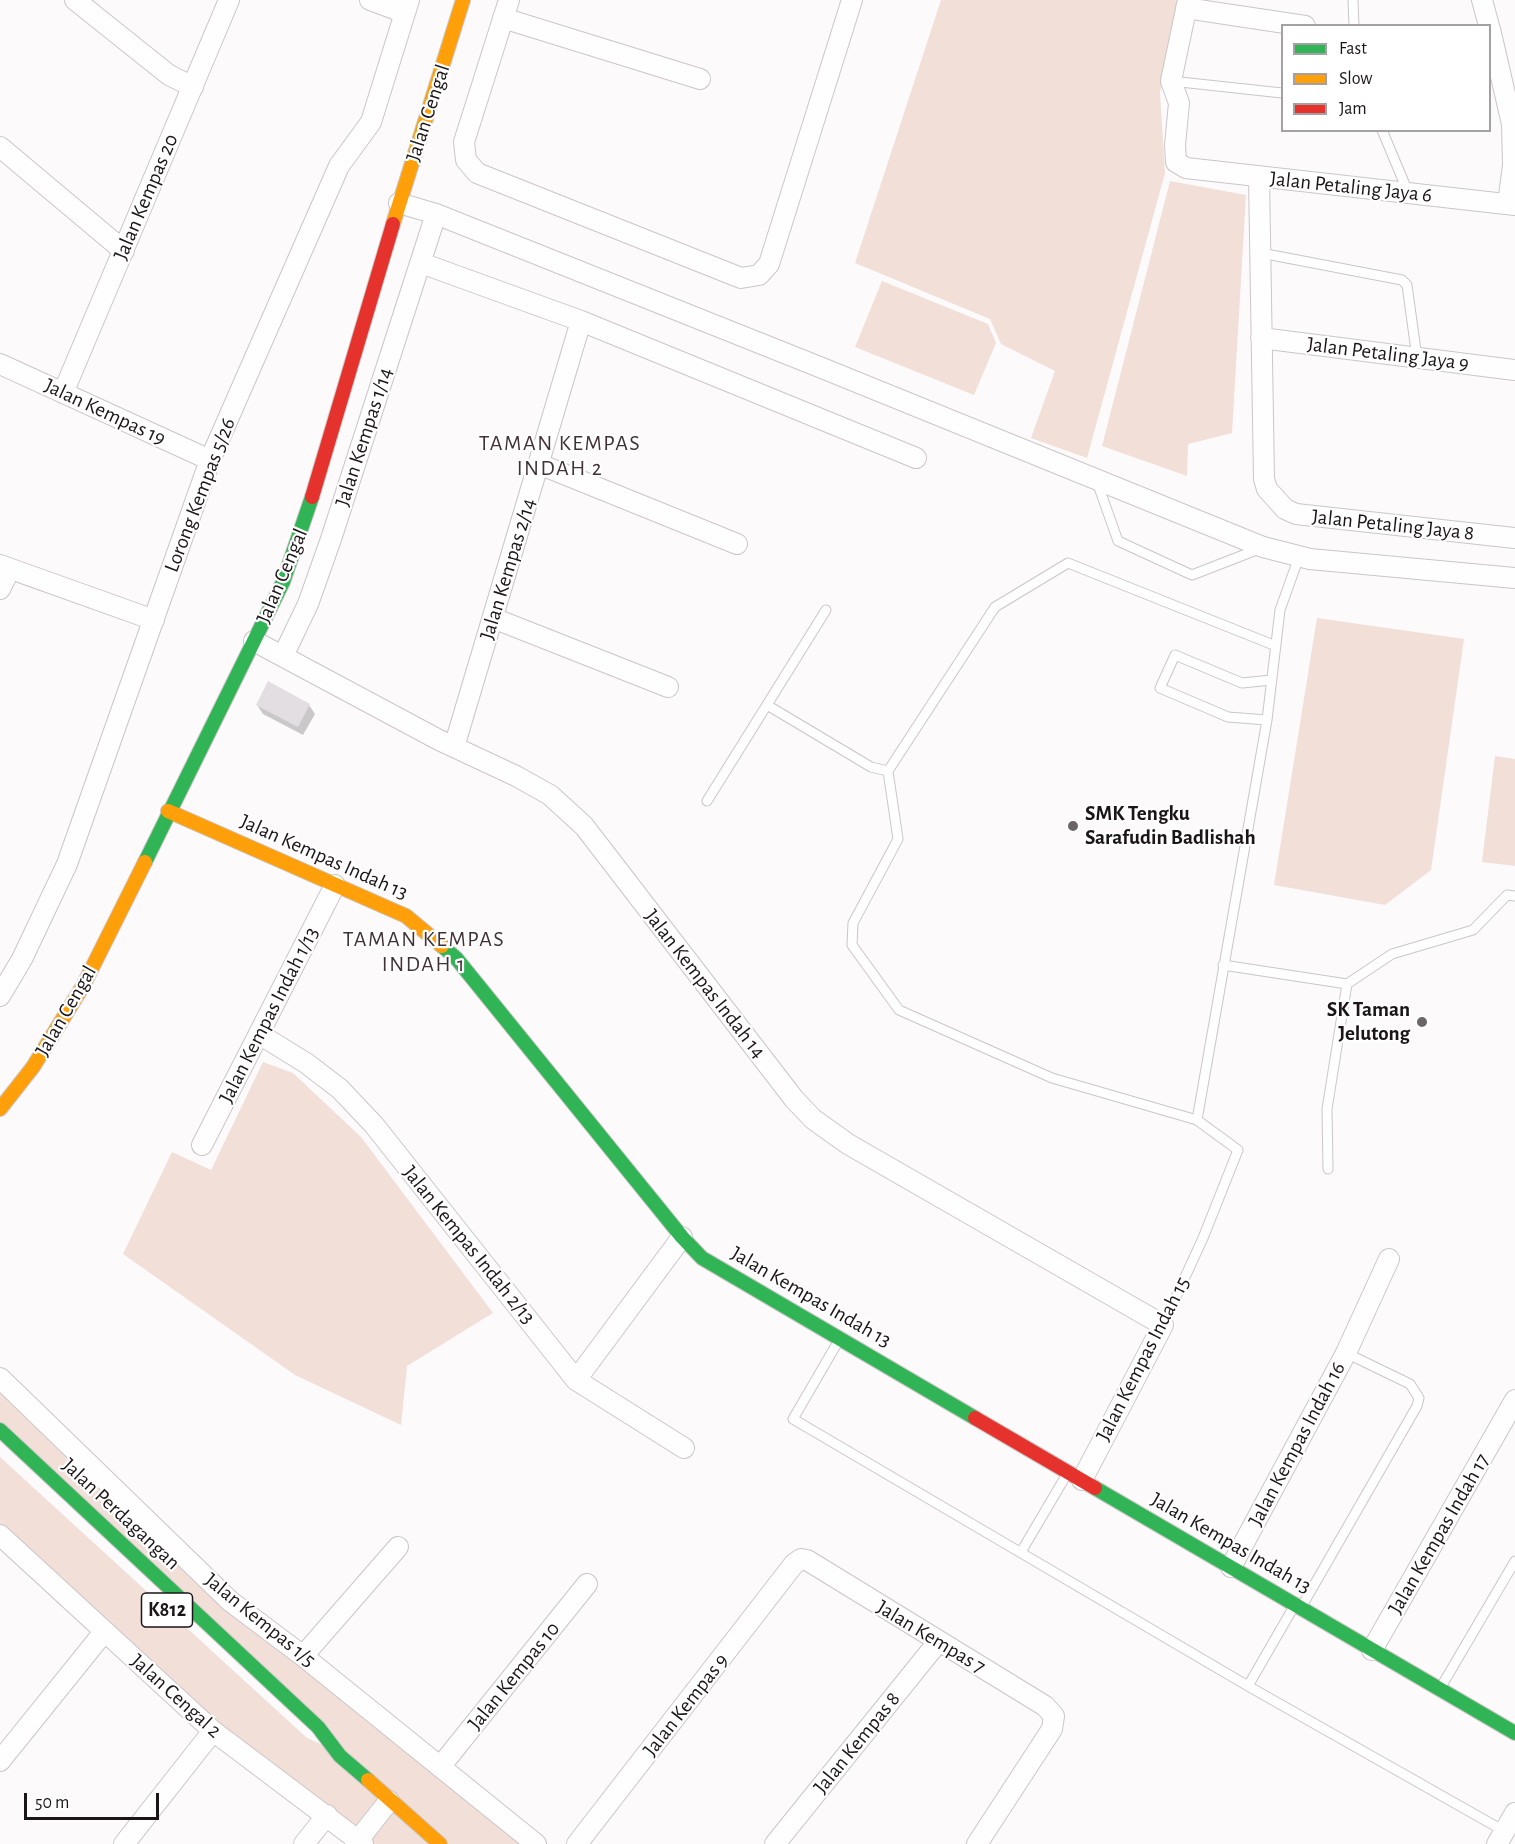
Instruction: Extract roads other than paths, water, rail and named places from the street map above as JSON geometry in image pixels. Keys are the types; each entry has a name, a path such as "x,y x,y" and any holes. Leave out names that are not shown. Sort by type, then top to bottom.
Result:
{"street":[{"path":"75,0 169,75 193,87"},
{"name":"Jalan Kempas 20","path":"63,393 229,0"},
{"path":"370,0 407,6"},
{"name":"Jalan Cengal","path":"0,1109 33,1067 83,986 283,582 307,514 399,203 463,0"},
{"path":"700,79 506,9 464,142 466,160 477,173 741,278 759,275 769,264 852,0"},
{"path":"1482,0 1488,24"},
{"path":"1171,81 1187,4 1294,24"},
{"name":"Lorong Kempas 5/26","path":"0,996 22,959 67,864 210,460 339,166 371,122 407,6"},
{"path":"1491,32 1508,73 1513,165 1511,205"},
{"name":"Jalan Petaling Jaya 6","path":"1171,81 1179,103 1175,145 1176,162 1186,168 1511,205"},
{"path":"0,147 124,251"},
{"path":"1259,177 1262,338"},
{"path":"399,203 436,214 1263,547 1299,556 1515,578"},
{"name":"Jalan Kempas 1/14","path":"283,656 308,604 331,539 436,214"},
{"path":"421,263 581,321 916,458"},
{"name":"Jalan Kempas 2/14","path":"454,747 581,321"},
{"name":"Jalan Petaling Jaya 9","path":"1262,338 1515,370"},
{"name":"Jalan Petaling Jaya 8","path":"1262,338 1264,479 1275,501 1285,509 1304,515 1515,538"},
{"name":"Jalan Kempas 19","path":"0,364 210,460"},
{"path":"539,464 737,544"},
{"path":"0,589 5,567 154,620"},
{"path":"493,618 668,687"},
{"name":"Jalan Kempas Indah 14","path":"254,641 550,795 584,826 794,1099 813,1119 848,1144 1163,1325"},
{"name":"Jalan Kempas Indah 13","path":"168,811 406,916 456,958 682,1237 702,1258 1515,1733"},
{"name":"Jalan Kempas Indah 1/13","path":"202,1146 336,885"},
{"name":"Jalan Kempas Indah 2/13","path":"259,1034 306,1063 340,1089 374,1125 576,1380 684,1448"},
{"path":"576,1380 682,1237"},
{"name":"Jalan Kempas Indah 16","path":"1231,1567 1346,1353 1389,1259"},
{"name":"Jalan Kempas Indah 15","path":"1075,1476 1163,1325"},
{"name":"Jalan Kempas 1/5","path":"0,1378 230,1601 303,1656 536,1844"},
{"name":"Jalan Kempas Indah 17","path":"1372,1650 1510,1421 1515,1400"},
{"name":"Jalan Perdagangan","path":"0,1430 318,1727 340,1756 440,1844"},
{"name":"Jalan Cengal 2","path":"0,1535 213,1731 327,1815 359,1843"},
{"path":"303,1656 398,1547"},
{"name":"Jalan Kempas 7","path":"794,1564 807,1560 1045,1706 1054,1716 1052,1729 981,1843"},
{"name":"Jalan Kempas 9","path":"577,1844 794,1564"},
{"name":"Jalan Kempas 10","path":"441,1767 587,1584"},
{"path":"0,1761 104,1632"},
{"name":"Jalan Kempas 8","path":"776,1844 938,1642"},
{"path":"124,1844 213,1731"},
{"name":"Jalan Perdagangan","path":"307,1738 340,1756"},
{"path":"359,1843 389,1801"},
{"path":"1500,1838 1515,1813"},
{"path":"304,1844 327,1815"}],"lane":[{"path":"1353,0 1354,24"},
{"path":"1171,81 1281,93"},
{"path":"1383,132 1408,193"},
{"path":"1261,253 1402,280 1407,285 1417,358"},
{"path":"1097,482 1118,541 1192,575 1263,547"},
{"path":"1276,646 1068,563 995,607 888,771 898,839 853,923 852,945 899,1010 1052,1077 1197,1120 1267,720 1281,610 1299,556"},
{"path":"707,801 826,610"},
{"path":"1267,720 1228,717 1160,688 1175,655 1242,683 1272,680"},
{"path":"767,705 871,767 888,771"},
{"path":"1223,965 1347,984 1392,954 1473,930 1507,895 1515,896"},
{"path":"1328,1169 1328,1108 1347,984"},
{"name":"Jalan Kempas Indah 15","path":"1163,1325 1203,1238 1238,1150 1197,1120"},
{"path":"840,1338 794,1419 1248,1686 1500,1838"},
{"path":"1248,1686 1417,1406 1419,1398 1410,1384 1346,1353"},
{"path":"1021,1552 1075,1476"},
{"path":"1439,1689 1515,1561"}],"place":[{"name":"SMK Tengku Sarafudin Badlishah","path":"1073,826"},
{"name":"SK Taman Jelutong","path":"1422,1022"}],"district":[{"name":"TAMAN KEMPAS INDAH 2","path":"560,456"},
{"name":"TAMAN KEMPAS INDAH 1","path":"424,952"}]}
